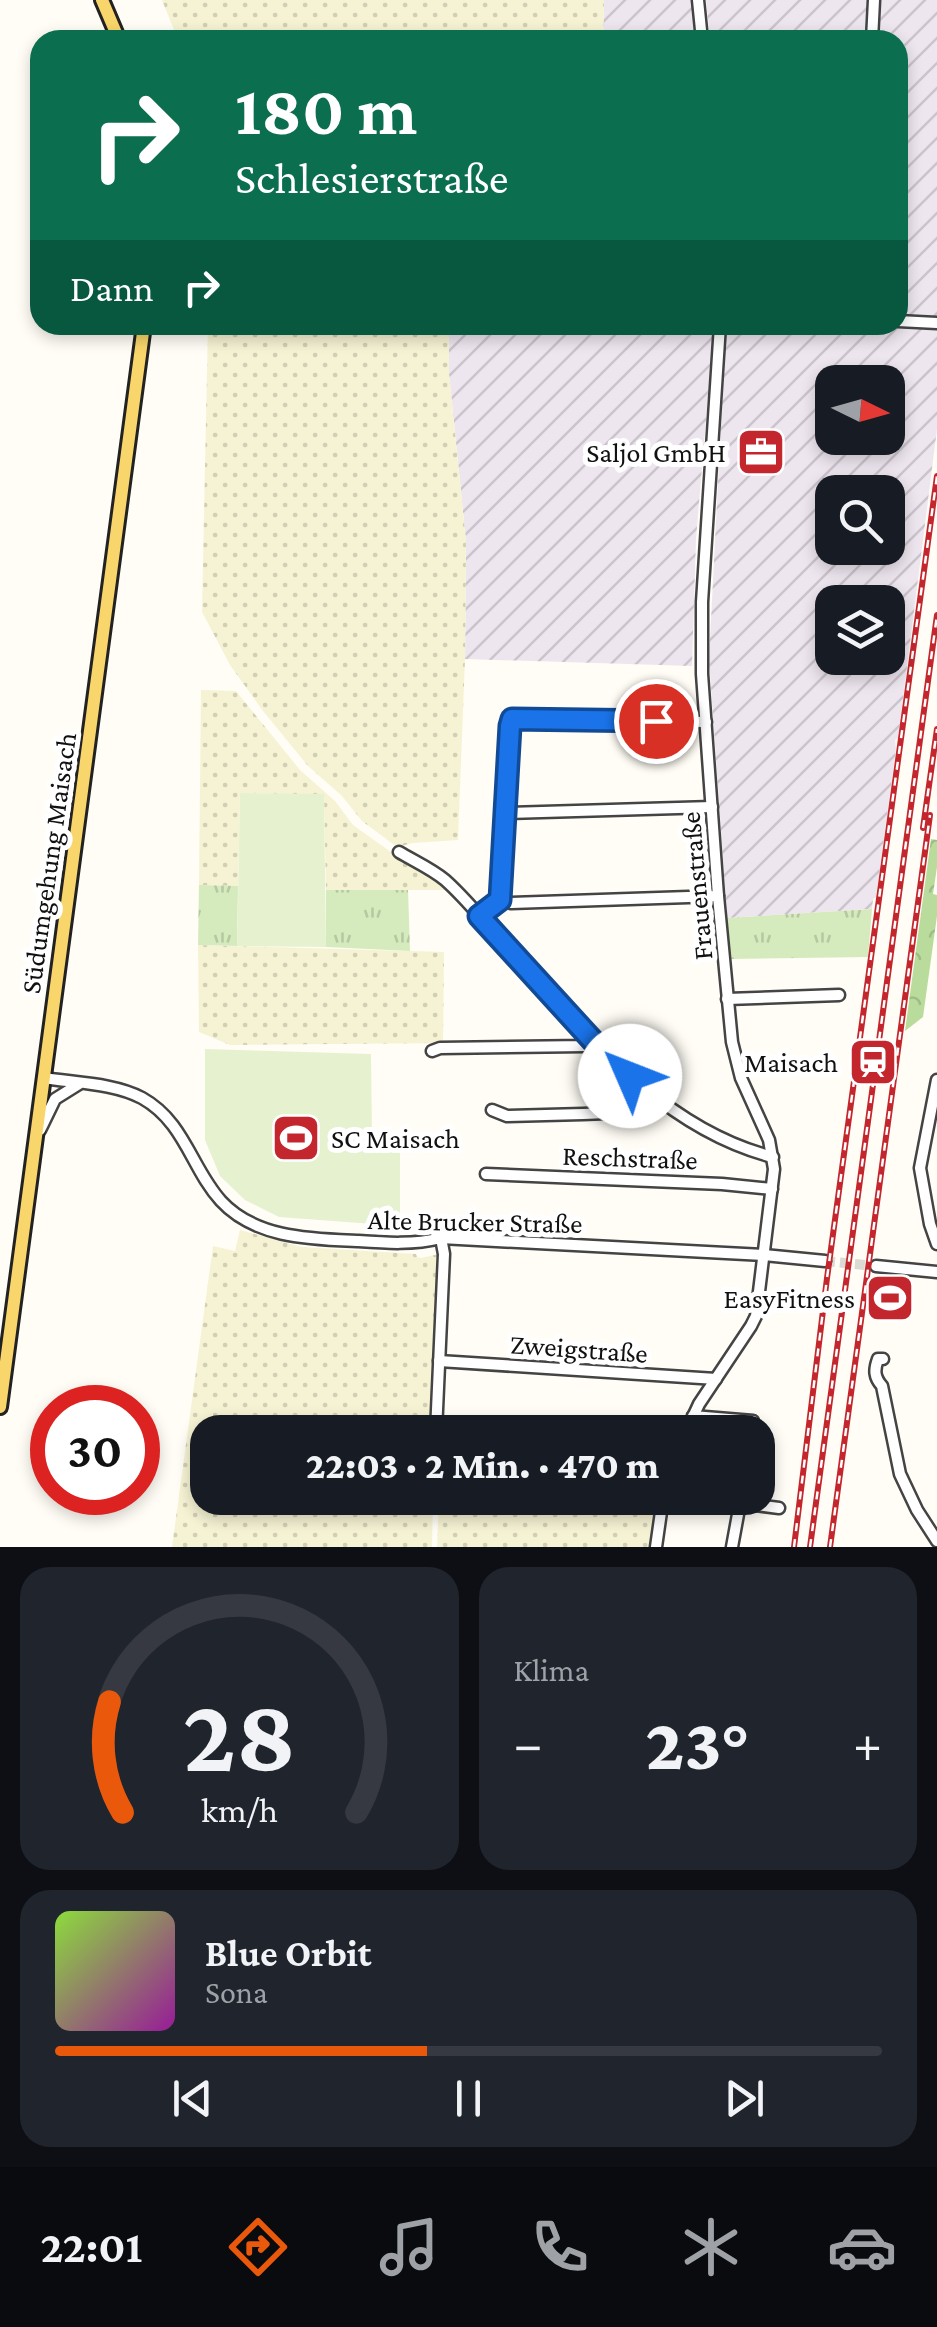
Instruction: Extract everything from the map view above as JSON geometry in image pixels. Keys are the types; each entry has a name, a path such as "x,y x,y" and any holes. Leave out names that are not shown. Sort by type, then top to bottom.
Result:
{"main road":[{"path":"102,0 115,30"},
{"name":"Südumgehung Maisach","path":"0,1406 143,335"}],"street":[{"path":"698,0 701,30"},
{"path":"872,30 874,0"},
{"path":"908,323 937,324"},
{"name":"Frauenstraße","path":"694,1415 756,1316 774,1174 762,1122 741,1078 734,1050 718,896 701,654 719,335"},
{"path":"479,916 500,900 512,719 706,722"},
{"path":"506,813 712,806"},
{"path":"400,852 444,879 630,1076 704,1131 743,1149 773,1157"},
{"path":"500,900 511,904 718,896"},
{"path":"727,999 839,995"},
{"path":"432,1051 585,1046 594,1042"},
{"name":"Alte Brucker Straße","path":"44,1078 114,1089 141,1098 175,1128 221,1201 252,1223 297,1238 397,1243 441,1238 824,1260"},
{"path":"937,1080 920,1168 937,1244"},
{"path":"35,1142 55,1098 80,1084"},
{"path":"492,1110 508,1116 583,1114 655,1111 664,1103"},
{"name":"Reschstraße","path":"486,1174 772,1189"},
{"path":"437,1415 444,1254 441,1238"},
{"path":"876,1266 937,1272"},
{"path":"883,1359 878,1359 874,1368 882,1386 900,1474 937,1541"},
{"name":"Zweigstraße","path":"440,1361 716,1379"},
{"path":"656,1547 661,1515"},
{"path":"732,1547 737,1515"}],"shaded area":[{"path":"162,0 604,0 603,30 174,30"},
{"path":"604,0 692,0 696,30 603,30"},
{"path":"706,0 937,0 937,429 898,738 895,740 876,897 872,909 727,918 709,659 725,335 908,335 908,30 709,30"},
{"path":"208,335 449,335 449,374 466,541 458,840 397,847 362,821 342,796 308,766 263,711 230,665 202,612"},
{"path":"449,335 713,335 696,539 692,666 465,659 466,541 449,374"},
{"path":"201,690 236,691 300,770 335,801 353,825 449,890 326,890 324,795 240,793 238,886 199,885"},
{"path":"198,945 444,952 443,1043 230,1045 199,1032"},
{"path":"240,1230 302,1247 416,1254 421,1258 439,1254 432,1415 190,1415 190,1515 433,1515 432,1547 172,1547 213,1246 235,1251"},
{"path":"438,1515 655,1515 651,1547 437,1547"}],"green space":[{"path":"240,793 324,794 326,947 237,946"},
{"path":"931,839 937,840 933,894 937,895 937,916 923,1017 905,1031"},
{"path":"199,885 238,886 237,946 198,945"},
{"path":"326,890 408,890 410,951 326,947"},
{"path":"872,909 868,957 730,959 727,918"},
{"name":"SC Maisach","path":"205,1049 371,1054 372,1137 400,1138 400,1226 279,1217 245,1200 220,1176 205,1140"}],"tunnel":[{"path":"825,1261 876,1266"}],"railway":[{"path":"794,1547 937,476"},
{"path":"810,1547 937,615"},
{"path":"923,828 937,729"},
{"path":"830,1547 930,815"}],"place":[{"name":"Saljol GmbH","path":"761,452"},
{"name":"Maisach","path":"873,1062"},
{"name":"SC Maisach","path":"296,1138"},
{"name":"EasyFitness","path":"890,1298"}],"route":[{"path":"630,1076 479,916 500,900 512,719 656,721"}]}
